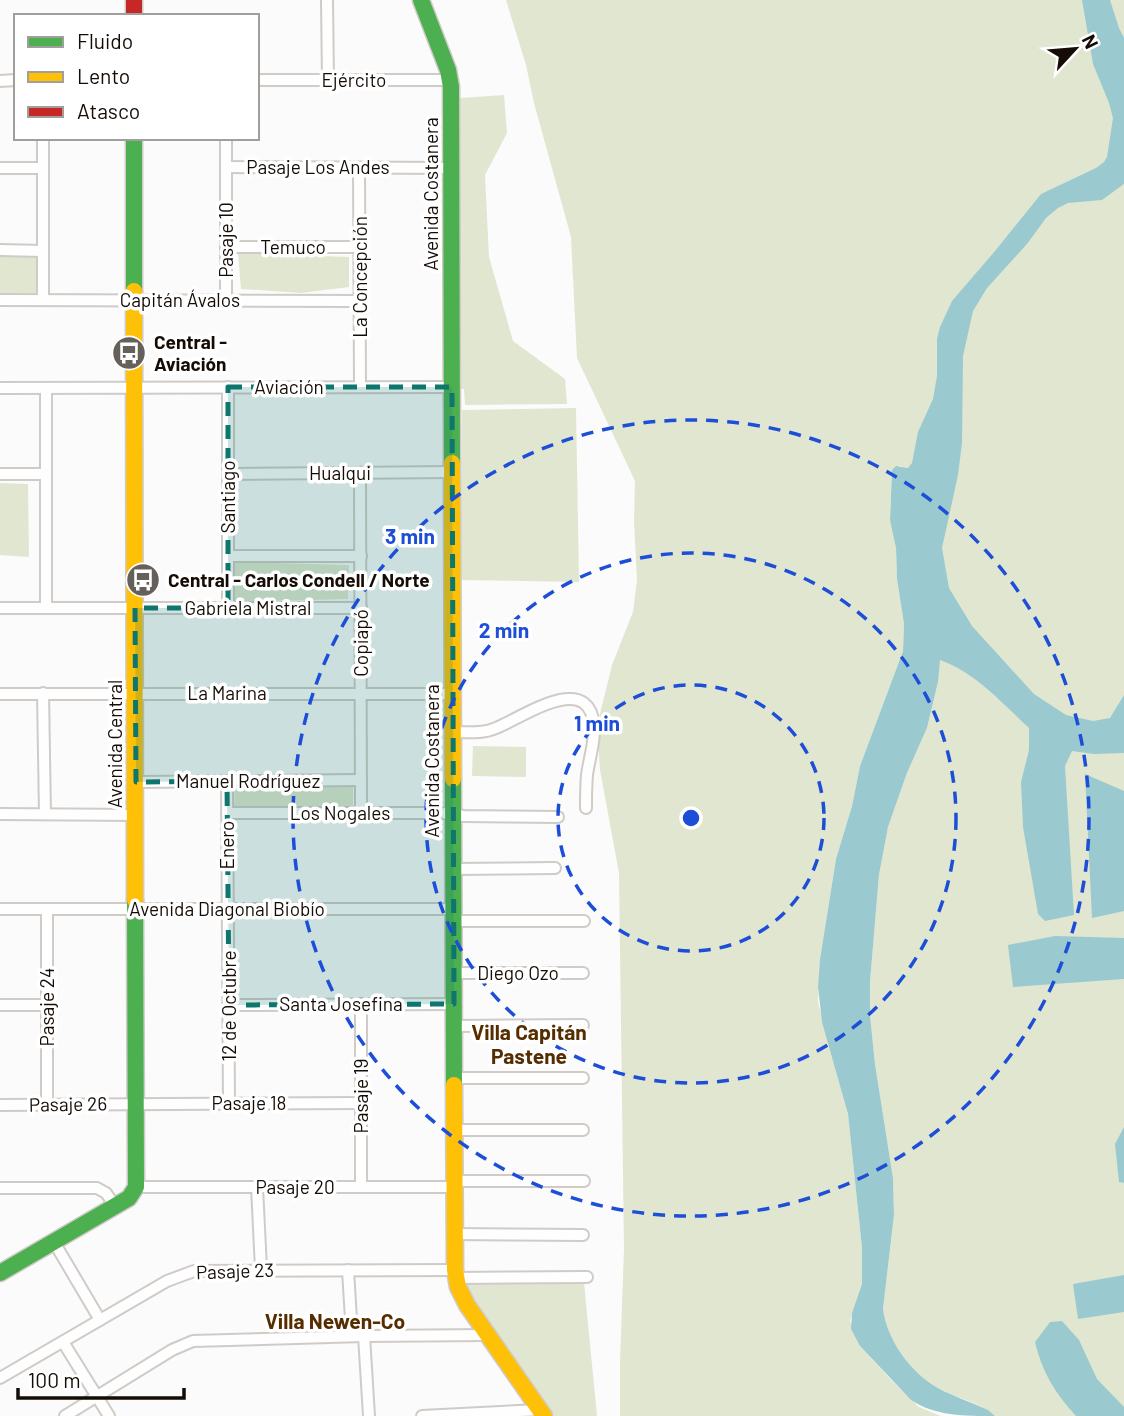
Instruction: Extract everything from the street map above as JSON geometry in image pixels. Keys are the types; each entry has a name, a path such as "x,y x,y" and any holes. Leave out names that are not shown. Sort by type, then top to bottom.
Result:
{"street":[{"path":"327,0 328,80"},
{"name":"Avenida Costanera","path":"421,0 450,80 455,1274 462,1296 541,1413"},
{"name":"Ejército","path":"259,80 450,80"},
{"path":"43,140 43,300"},
{"name":"Avenida Central","path":"134,140 136,1187"},
{"name":"Pasaje 10","path":"226,140 226,300"},
{"name":"Pasaje Los Andes","path":"226,167 452,168"},
{"path":"0,168 43,168"},
{"name":"La Concepción","path":"359,168 360,387"},
{"name":"Temuco","path":"226,247 359,247"},
{"path":"0,250 43,251"},
{"name":"Capitán Ávalos","path":"0,300 360,301"},
{"name":"Santiago","path":"228,387 228,608"},
{"name":"Aviación","path":"0,388 452,387"},
{"path":"46,388 46,608"},
{"name":"Hualqui","path":"228,474 453,472"},
{"name":"Copiapó","path":"360,473 361,813"},
{"path":"0,474 46,474"},
{"path":"228,556 361,556"},
{"name":"Gabriela Mistral","path":"0,608 360,607"},
{"name":"La Marina","path":"0,694 453,694"},
{"path":"43,694 45,814"},
{"path":"453,732 485,732 554,701 568,698 580,701 591,713 594,727 587,775 586,808"},
{"name":"Manuel Rodríguez","path":"135,782 361,780"},
{"name":"Enero","path":"227,781 228,909"},
{"name":"Los Nogales","path":"227,813 558,817"},
{"path":"0,814 136,815"},
{"path":"453,869 555,868"},
{"name":"Avenida Diagonal Biobío","path":"0,909 228,909 583,921"},
{"name":"Pasaje 24","path":"47,909 47,1104"},
{"name":"12 de Octubre","path":"228,909 229,1103"},
{"name":"Diego Ozo","path":"454,973 583,973"},
{"name":"Pasaje 19","path":"361,1004 361,1187"},
{"name":"Santa Josefina","path":"229,1005 454,1004"},
{"path":"0,1005 47,1005"},
{"path":"454,1026 583,1025"},
{"path":"454,1078 583,1078"},
{"name":"Pasaje 18","path":"136,1103 361,1103"},
{"name":"Pasaje 26","path":"0,1105 136,1103"},
{"path":"454,1130 583,1130"},
{"name":"Pasaje 20","path":"136,1187 361,1187 584,1181"},
{"path":"0,1273 132,1196 136,1187"},
{"path":"257,1187 261,1269"},
{"path":"0,1188 97,1188 106,1193 116,1206"},
{"path":"454,1234 583,1235"},
{"path":"54,1242 100,1320"},
{"name":"Pasaje 23","path":"0,1378 167,1281 201,1269 348,1270 587,1278"},
{"path":"348,1270 369,1416"},
{"path":"65,1416 172,1350 192,1341 488,1335"},
{"path":"62,1342 109,1416"},
{"path":"422,1416 541,1413"}],"highlighted area":[{"path":"228,387 452,387 454,1004 229,1005 227,781 136,782 135,608 228,608"}],"green space":[{"path":"506,0 1124,0 1124,1416 995,1416 976,1404 942,1390 921,1376 903,1356 885,1321 883,1309 894,1215 893,1178 875,1064 870,982 879,875 888,827 907,773 927,728 938,682 908,468 899,466 892,471 890,513 904,624 903,651 860,766 852,806 836,859 820,959 818,1002 848,1114 862,1248 862,1284 850,1321 860,1346 895,1384 919,1407 941,1416 620,1416 624,1249 619,873 600,770 597,726 612,665 633,612 637,580 635,481 577,358 571,237"},
{"path":"504,95 507,133 485,175 489,257 513,341 565,379 567,404 465,405 464,389 459,389 460,98"},
{"path":"238,253 349,257 349,287 301,293 241,289"},
{"path":"0,256 38,257 38,295 0,295"},
{"path":"576,408 579,582 461,580 462,410"},
{"path":"0,483 28,484 29,557 0,555"},
{"path":"234,562 349,565 348,599 234,602"},
{"path":"473,746 526,747 526,777 472,776"},
{"path":"353,783 353,806 234,806 235,786"},
{"path":"583,1272 597,1416 553,1416 467,1292 466,1274"}],"water":[{"path":"1082,0 1110,0 1124,38 1124,184 1102,200 1068,203 1046,218 1027,244 987,288 973,311 963,356 962,443 958,475 942,548 949,588 972,626 1034,694 1066,715 1093,721 1110,718 1124,695 1124,753 1094,754 1072,751 1065,766 1074,915 1045,921 1038,914 1023,827 1021,782 1029,750 1029,728 977,681 940,660 938,682 927,728 907,773 888,827 879,875 870,982 870,1015 893,1178 894,1215 883,1309 895,1344 919,1374 938,1388 988,1410 995,1416 961,1415 930,1409 911,1400 860,1346 851,1329 852,1313 862,1284 862,1248 848,1114 822,1022 818,987 820,959 836,859 852,806 860,766 903,651 904,624 897,579 896,548 890,520 892,470 896,466 908,468 912,463 918,432 933,399 940,327 952,301 1041,194 1096,168 1107,157 1113,118 1093,64"},
{"path":"1085,774 1124,791 1124,911 1092,918"},
{"path":"1055,936 1124,938 1124,979 1013,987 1008,945"},
{"path":"1124,1127 1124,1183 1119,1182 1115,1144"},
{"path":"1124,1275 1124,1312 1078,1319 1073,1284"},
{"path":"1062,1321 1079,1340 1097,1379 1124,1407 1124,1416 1076,1416 1056,1390 1041,1363 1035,1342 1050,1322"}],"traffic: fast":[{"path":"421,0 448,70 451,87 452,463"},
{"path":"134,140 134,291"},
{"path":"453,779 454,1085"},
{"path":"0,1273 129,1198 136,1187 135,900"}],"traffic: slow":[{"path":"134,291 135,900"},
{"path":"452,463 453,779"},
{"path":"454,1085 455,1270 458,1287 467,1305 544,1416"}],"traffic: jam":[{"path":"134,0 134,14"}],"place":[{"name":"Central - Aviación","path":"129,353"},
{"name":"Central - Carlos Condell / Norte","path":"143,580"}],"district":[{"name":"Villa Capitán Pastene","path":"529,1045"},
{"name":"Villa Newen-Co","path":"335,1322"}]}
